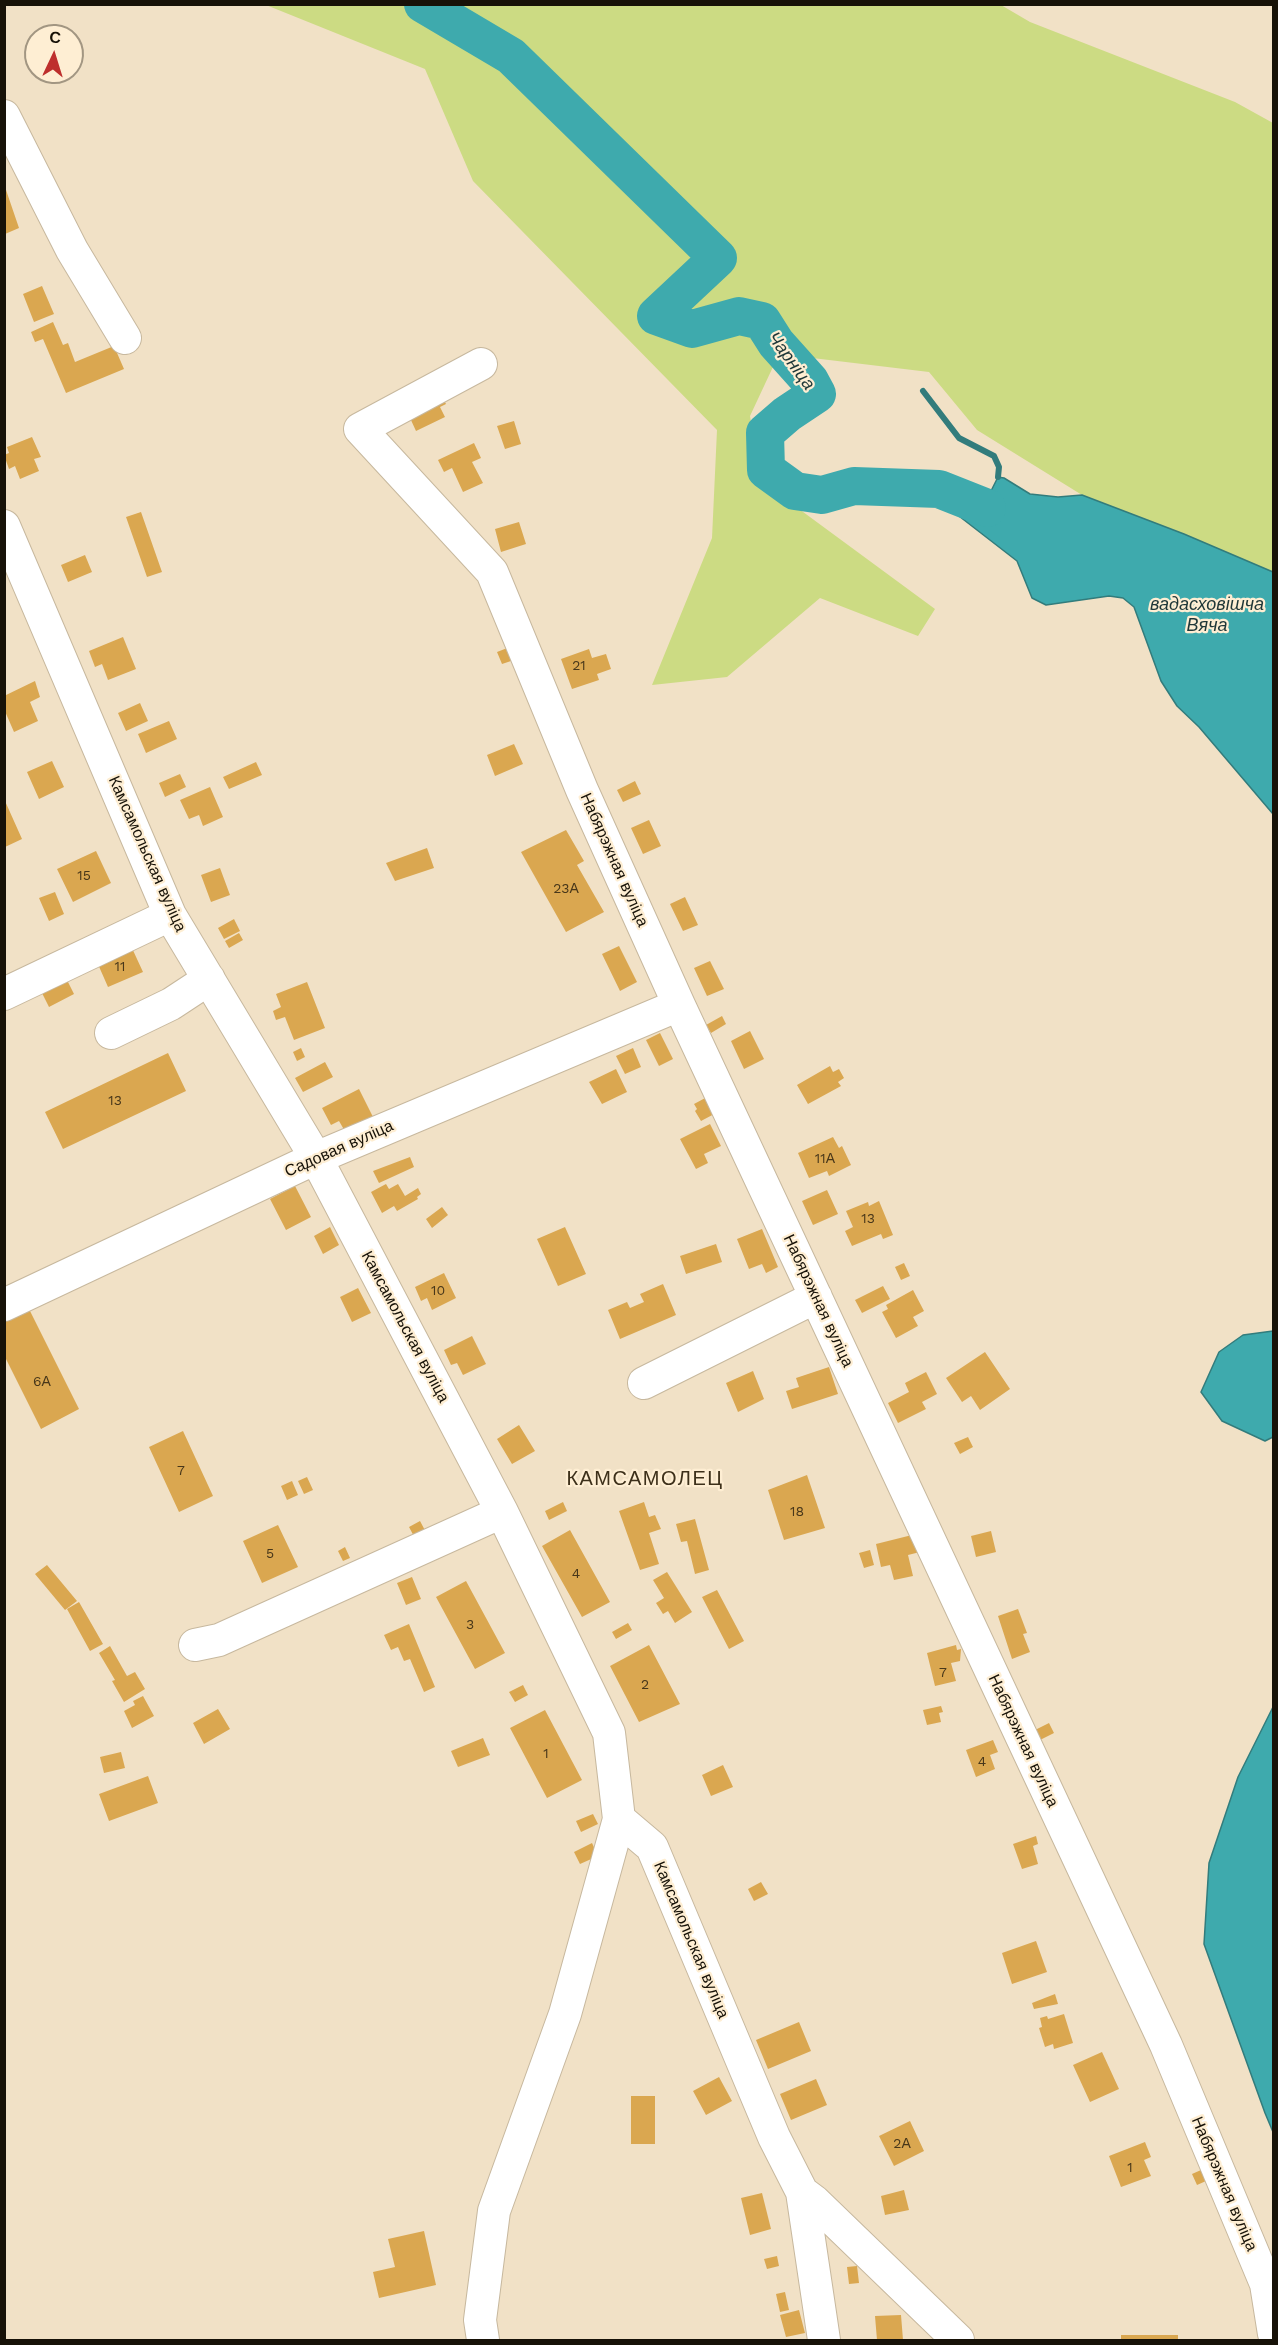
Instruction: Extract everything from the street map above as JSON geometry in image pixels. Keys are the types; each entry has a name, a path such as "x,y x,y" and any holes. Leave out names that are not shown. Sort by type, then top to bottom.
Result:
{"street":[{"path":"4,116 72,250 125,338"},
{"name":"Набярэжная вуліца","path":"481,364 360,429 492,572 582,790 679,1005 1166,2045 1266,2284 1274,2334"},
{"name":"Камсамольская вуліца","path":"4,526 170,915 316,1158 502,1512 609,1733 619,1818 652,1847 774,2137 802,2192"},
{"path":"4,994 170,915"},
{"path":"111,1033 171,1005 209,979"},
{"name":"Садовая вуліца","path":"4,1305 316,1158 679,1005"},
{"path":"644,1383 816,1297"},
{"path":"195,1645 219,1640 502,1512"},
{"path":"483,2340 480,2320 494,2211 565,2014 619,1818"},
{"path":"802,2192 824,2340"},
{"path":"802,2192 958,2340"}],"green space":[{"path":"266,5 1001,5 1030,22 1235,102 1273,123 1273,572 1184,534 1082,495 977,430 929,372 779,354 750,416 761,481 935,609 918,636 820,598 727,677 652,685 712,538 717,430 473,181 425,69"}],"water":[{"name":"вадасховішча Вяча","path":"998,477 1004,478 1030,494 1058,497 1082,495 1184,534 1273,572 1273,814 1199,727 1177,706 1161,681 1134,607 1123,598 1109,596 1046,605 1032,598 1017,561 955,513 944,502 939,489 979,496 990,493"},
{"path":"1273,1331 1273,1437 1265,1441 1222,1421 1201,1392 1219,1352 1243,1335"},
{"path":"1273,1707 1273,2132 1204,1944 1209,1863 1238,1777"}],"building":[{"path":"5,187 19,228 5,234"},
{"path":"42,286 54,314 34,322 23,294"},
{"path":"53,322 63,345 68,343 75,362 114,346 124,369 66,393 43,339 35,342 31,332"},
{"path":"440,392 446,404 440,407 445,417 416,431 405,407"},
{"path":"514,421 521,444 505,449 497,426"},
{"path":"32,437 41,457 34,459 39,471 20,479 15,466 9,469 4,455 9,453 7,447"},
{"path":"474,443 481,458 472,462 483,483 463,492 452,468 444,472 438,460"},
{"path":"141,512 162,572 147,577 126,517"},
{"path":"519,522 526,544 501,552 495,529"},
{"path":"85,555 92,572 68,582 61,565"},
{"path":"123,637 136,669 108,680 102,664 95,667 89,651"},
{"path":"515,645 520,658 502,664 497,652"},
{"path":"589,649 592,658 606,654 611,669 597,674 599,680 572,689 561,659"},
{"path":"35,681 40,697 30,702 38,721 14,732 4,709 4,696"},
{"path":"140,703 148,721 126,731 118,713"},
{"path":"169,721 177,739 146,753 138,734"},
{"path":"514,744 523,764 495,776 487,755"},
{"path":"52,761 64,787 39,799 27,772"},
{"path":"256,762 262,775 229,789 223,777"},
{"path":"180,774 186,787 165,797 159,783"},
{"path":"635,781 641,794 623,802 617,790"},
{"path":"210,787 223,817 203,826 199,815 189,819 180,800"},
{"path":"5,801 22,839 5,847"},
{"path":"649,820 661,846 643,854 631,828"},
{"path":"566,830 584,861 577,865 604,912 566,932 521,852"},
{"path":"427,848 434,868 395,881 386,863"},
{"path":"96,851 111,883 73,902 57,869"},
{"path":"220,868 230,895 211,902 201,875"},
{"path":"55,892 64,914 49,921 39,898"},
{"path":"685,897 698,925 683,931 670,904"},
{"path":"234,919 240,931 224,939 218,928"},
{"path":"239,933 243,940 229,948 225,941"},
{"path":"131,946 143,972 108,987 97,962"},
{"path":"619,946 637,982 620,991 602,954"},
{"path":"710,961 724,989 707,996 694,968"},
{"path":"65,976 74,994 49,1007 40,989"},
{"path":"307,982 325,1028 294,1040 285,1017 276,1020 273,1011 281,1007 276,994"},
{"path":"722,1016 726,1024 711,1033 706,1025"},
{"path":"750,1031 764,1059 744,1069 731,1041"},
{"path":"660,1033 673,1059 659,1066 646,1040"},
{"path":"301,1048 305,1057 297,1061 293,1052"},
{"path":"633,1048 641,1067 625,1074 616,1056"},
{"path":"168,1053 186,1091 63,1149 45,1112"},
{"path":"325,1062 333,1077 303,1092 295,1078"},
{"path":"830,1066 833,1072 839,1069 844,1078 838,1082 841,1086 808,1104 797,1085"},
{"path":"616,1069 627,1092 602,1104 589,1082"},
{"path":"359,1089 374,1119 346,1133 339,1121 331,1125 322,1108"},
{"path":"709,1096 718,1112 701,1121 694,1104"},
{"path":"710,1124 721,1146 704,1154 708,1163 696,1169 680,1139"},
{"path":"833,1137 839,1148 842,1146 851,1165 829,1176 827,1171 809,1178 798,1153"},
{"path":"410,1157 414,1167 379,1183 373,1171"},
{"path":"386,1184 389,1189 398,1184 405,1196 418,1188 421,1194 417,1197 418,1199 397,1211 394,1206 382,1213 371,1192"},
{"path":"295,1186 311,1217 286,1230 270,1199"},
{"path":"827,1190 838,1214 813,1225 802,1201"},
{"path":"879,1201 893,1235 883,1239 881,1234 852,1246 845,1231 853,1227 846,1211 868,1202 869,1206"},
{"path":"442,1207 448,1215 432,1228 426,1219"},
{"path":"330,1227 339,1245 323,1254 314,1236"},
{"path":"565,1227 586,1274 558,1286 537,1239"},
{"path":"762,1229 778,1267 766,1273 762,1264 749,1269 737,1239"},
{"path":"716,1244 722,1262 686,1274 680,1256"},
{"path":"904,1263 910,1276 901,1280 895,1267"},
{"path":"444,1273 456,1298 432,1310 427,1298 421,1301 415,1287"},
{"path":"663,1284 676,1315 620,1339 608,1310 627,1302 630,1308 644,1302 640,1294"},
{"path":"883,1286 890,1299 862,1313 855,1300"},
{"path":"358,1288 371,1313 352,1322 340,1297"},
{"path":"913,1290 924,1311 913,1317 918,1326 896,1338 882,1312 888,1309 886,1305"},
{"path":"28,1307 79,1409 41,1429 4,1355 4,1319"},
{"path":"472,1336 486,1364 463,1375 457,1363 451,1365 444,1350"},
{"path":"985,1352 1010,1389 980,1410 971,1396 962,1402 946,1378"},
{"path":"829,1367 838,1394 792,1409 786,1391 799,1387 796,1378"},
{"path":"753,1371 764,1399 738,1412 726,1383"},
{"path":"926,1372 937,1394 922,1402 926,1409 898,1423 888,1403 909,1392 905,1383"},
{"path":"519,1425 535,1451 512,1464 497,1439"},
{"path":"183,1431 213,1496 179,1512 149,1447"},
{"path":"968,1437 973,1447 960,1454 954,1443"},
{"path":"807,1475 825,1528 784,1540 768,1490"},
{"path":"307,1477 313,1490 304,1494 298,1481"},
{"path":"292,1481 298,1495 287,1500 281,1486"},
{"path":"563,1502 567,1511 549,1520 545,1511"},
{"path":"644,1502 649,1517 655,1515 661,1529 649,1533 659,1564 640,1570 619,1511"},
{"path":"695,1519 709,1570 695,1574 687,1541 681,1542 676,1524"},
{"path":"420,1521 428,1536 417,1542 409,1527"},
{"path":"278,1525 298,1567 262,1583 243,1541"},
{"path":"570,1530 610,1602 582,1617 542,1546"},
{"path":"991,1531 996,1552 976,1557 971,1536"},
{"path":"916,1534 920,1552 908,1555 913,1576 894,1580 890,1565 881,1567 876,1544"},
{"path":"345,1547 350,1558 343,1561 338,1551"},
{"path":"870,1550 874,1565 864,1568 859,1553"},
{"path":"47,1565 77,1601 65,1610 35,1574"},
{"path":"667,1572 692,1612 675,1623 668,1611 663,1614 656,1603 664,1598 653,1580"},
{"path":"412,1577 421,1599 406,1605 397,1583"},
{"path":"466,1581 505,1653 475,1669 436,1597"},
{"path":"717,1590 744,1641 729,1649 702,1597"},
{"path":"79,1602 103,1644 90,1651 67,1609"},
{"path":"1018,1609 1027,1633 1023,1634 1030,1652 1012,1659 998,1616"},
{"path":"628,1623 632,1630 616,1639 612,1632"},
{"path":"409,1624 435,1687 424,1692 410,1659 404,1661 398,1647 391,1650 384,1635"},
{"path":"649,1645 680,1704 639,1722 610,1666"},
{"path":"956,1645 957,1650 961,1649 960,1661 951,1663 956,1681 935,1686 927,1653"},
{"path":"110,1646 127,1676 135,1672 145,1689 124,1702 112,1681 115,1680 99,1653"},
{"path":"523,1685 528,1695 515,1702 509,1692"},
{"path":"143,1696 154,1716 132,1728 124,1711 135,1705 133,1701"},
{"path":"941,1706 943,1712 939,1713 941,1722 927,1725 923,1710"},
{"path":"218,1709 230,1729 204,1744 193,1723"},
{"path":"545,1710 582,1780 547,1798 510,1728"},
{"path":"1049,1723 1054,1733 1040,1740 1035,1730"},
{"path":"483,1738 490,1755 458,1767 451,1751"},
{"path":"993,1740 998,1752 990,1755 995,1769 976,1777 966,1750"},
{"path":"121,1752 125,1768 104,1773 100,1757"},
{"path":"723,1765 733,1787 711,1796 702,1775"},
{"path":"148,1776 158,1803 109,1821 99,1794"},
{"path":"593,1814 598,1824 581,1832 576,1821"},
{"path":"1036,1836 1038,1844 1033,1846 1038,1864 1022,1869 1013,1844"},
{"path":"592,1843 598,1856 580,1864 574,1852"},
{"path":"761,1882 768,1894 754,1901 748,1889"},
{"path":"1036,1941 1047,1972 1012,1984 1002,1953"},
{"path":"1055,1994 1058,2004 1034,2009 1032,2003"},
{"path":"1064,2014 1073,2043 1054,2049 1053,2044 1045,2047 1039,2028 1042,2027 1040,2018 1047,2016 1048,2019"},
{"path":"799,2022 811,2051 768,2069 756,2040"},
{"path":"1102,2052 1119,2089 1090,2102 1073,2065"},
{"path":"719,2077 732,2101 706,2115 693,2091"},
{"path":"816,2079 827,2105 791,2120 780,2094"},
{"path":"631,2096 655,2096 655,2144 631,2144"},
{"path":"910,2121 924,2151 894,2166 879,2136"},
{"path":"1145,2142 1151,2157 1144,2160 1151,2176 1121,2187 1109,2156"},
{"path":"1201,2170 1206,2181 1197,2185 1192,2174"},
{"path":"904,2190 909,2210 885,2215 881,2196"},
{"path":"762,2193 771,2229 750,2235 741,2198"},
{"path":"424,2231 436,2285 379,2298 373,2272 395,2267 388,2239"},
{"path":"777,2256 779,2266 767,2269 764,2259"},
{"path":"857,2266 859,2283 849,2284 847,2267"},
{"path":"785,2292 789,2310 780,2312 776,2294"},
{"path":"799,2310 805,2333 786,2337 780,2315"},
{"path":"901,2315 903,2340 877,2340 875,2316"},
{"path":"1121,2335 1178,2335 1178,2340 1121,2340"}],"waterway":[{"name":"Чарніца","path":"423,4 511,56 718,258 656,316 692,329 739,316 762,321 776,343 810,381 817,394 787,414 765,433 766,470 795,491 822,495 854,486 939,489 987,508"},
{"path":"923,391 959,438 994,456 999,467 998,477"}],"district":[{"name":"КАМСАМОЛЕЦ","path":"645,1479"}]}
